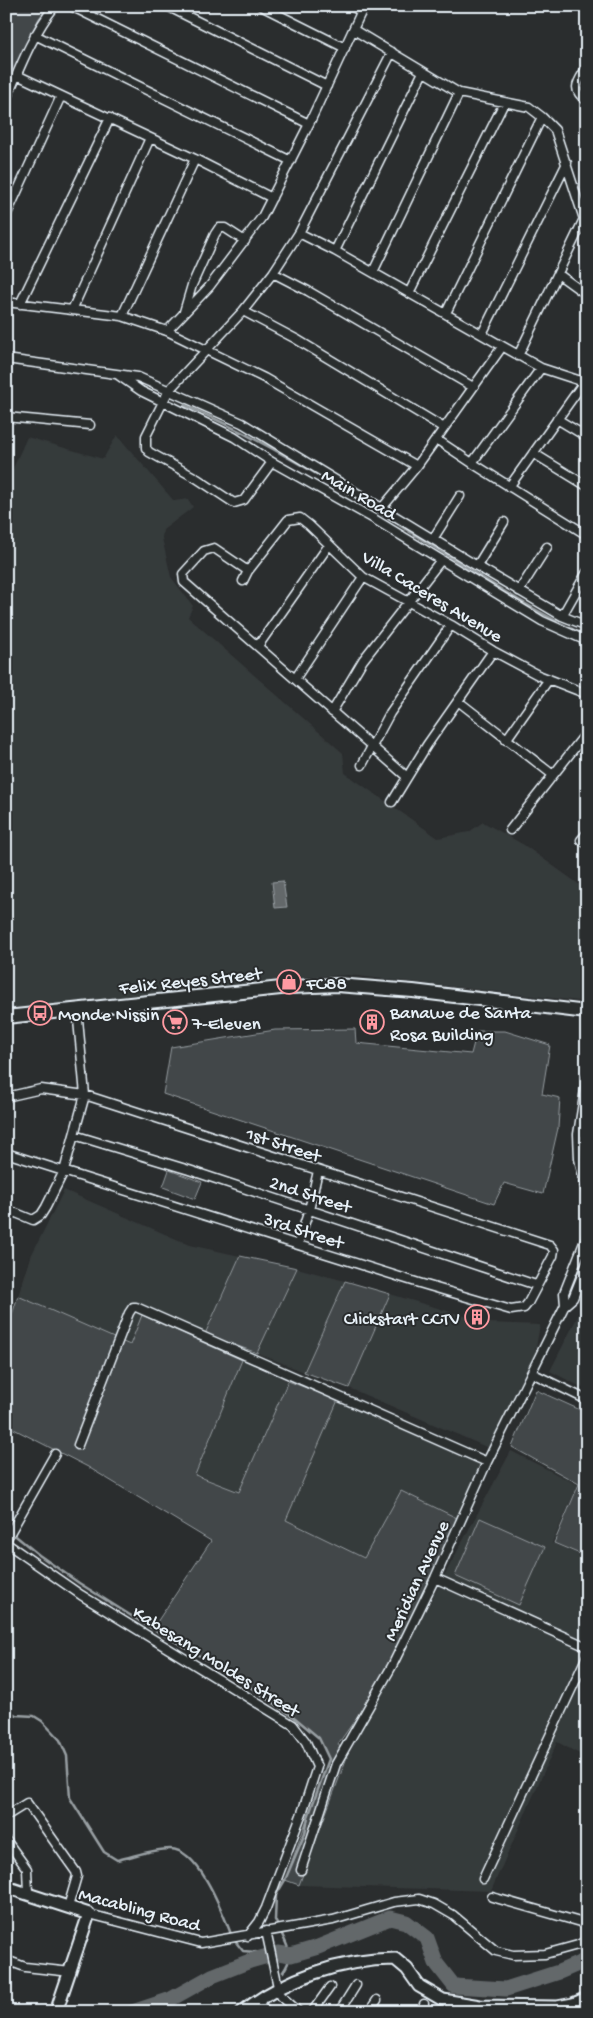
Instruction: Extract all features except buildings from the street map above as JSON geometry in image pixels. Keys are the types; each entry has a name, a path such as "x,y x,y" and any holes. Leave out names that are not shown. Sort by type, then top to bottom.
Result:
{"main road":[{"name":"Felix Reyes Street","path":"6,1017 290,987 337,986 413,992 587,1012"}],"street":[{"path":"6,100 43,21 56,6"},
{"path":"71,6 309,124"},
{"path":"167,6 327,86"},
{"path":"261,6 345,48"},
{"path":"167,331 209,287 246,241 262,217 309,124 363,9 351,6"},
{"path":"354,30 459,93 529,107 555,130 584,219 518,356"},
{"path":"36,35 291,161"},
{"path":"272,462 244,500 234,504 196,478 148,452 146,436 169,390 243,311 273,273 299,233 392,52"},
{"path":"587,67 577,84 580,96 587,101"},
{"path":"335,251 423,72"},
{"path":"17,74 272,198"},
{"path":"373,272 459,93"},
{"path":"6,216 61,96"},
{"path":"409,292 504,103"},
{"path":"446,313 542,117"},
{"path":"20,304 110,118"},
{"path":"72,310 150,138"},
{"path":"122,316 195,159"},
{"path":"482,334 567,163"},
{"path":"183,314 192,285 214,234 219,228 225,228 246,241"},
{"path":"299,233 409,292 541,368 586,382 557,419 509,487"},
{"path":"273,273 308,291 473,387"},
{"path":"558,274 587,295"},
{"path":"6,302 122,316 167,331 264,378 416,466"},
{"path":"243,311 296,339 444,428"},
{"path":"382,508 416,466 502,347"},
{"name":"Main Road","path":"6,359 138,377 242,422 519,591 562,616 587,626"},
{"path":"472,463 541,368"},
{"name":"Main Road","path":"117,374 141,391 234,437 272,462 374,519 542,621 587,641"},
{"path":"6,428 9,418 90,425"},
{"path":"557,419 587,437"},
{"path":"436,438 509,487 587,535"},
{"path":"533,453 587,486"},
{"path":"433,540 460,496"},
{"name":"Villa Caceres Avenue","path":"243,581 248,571 288,520 300,518 363,577 451,625 493,651 549,679 587,694"},
{"path":"477,566 504,522"},
{"path":"258,646 329,545"},
{"path":"519,591 547,547"},
{"path":"248,571 214,548 204,551 183,574 184,582 408,778"},
{"path":"332,712 363,660 441,560"},
{"path":"562,616 587,572"},
{"path":"295,678 363,577"},
{"path":"362,765 390,713 451,625"},
{"path":"392,802 493,651"},
{"path":"506,740 549,679"},
{"path":"458,701 553,775"},
{"path":"510,830 587,732"},
{"path":"587,833 581,840 587,844"},
{"path":"6,1209 33,1220 37,1218 46,1207 64,1171 85,1095 77,1010"},
{"path":"587,1077 578,1134 579,1159 587,1195"},
{"name":"1st Street","path":"6,1097 41,1089 85,1095 550,1245"},
{"name":"2nd Street","path":"74,1135 536,1285"},
{"name":"3rd Street","path":"6,1153 419,1283 511,1310 524,1308 553,1256 554,1250 550,1245"},
{"path":"298,1244 309,1210 318,1171"},
{"name":"Meridian Avenue","path":"565,1305 564,1293 587,1235"},
{"name":"Meridian Avenue","path":"301,1870 336,1764 392,1666 435,1578 487,1462 565,1305 573,1298 587,1263"},
{"path":"78,1445 129,1313 133,1307 136,1307 487,1462"},
{"path":"532,1373 587,1400"},
{"path":"8,1537 55,1454"},
{"name":"Kabesang Moldes Street","path":"8,1537 81,1595 293,1725 306,1742 317,1767 304,1810 266,1908 259,1922 248,1936"},
{"path":"435,1578 587,1647"},
{"path":"483,1879 587,1656"},
{"path":"6,1816 27,1803 76,1872 77,1876 68,1907"},
{"path":"6,1840 26,1870 28,1893"},
{"name":"Macabling Road","path":"6,1886 89,1914 196,1943 267,1935 333,1920 394,1902 420,1899 434,1904 453,1915 496,1951 513,1955 545,1954 578,1945 587,1940"},
{"path":"492,1898 587,1924"},
{"path":"56,2012 89,1914"},
{"path":"267,1935 274,1967 276,1989 299,2012"},
{"path":"242,2012 276,1989 332,1969 377,1959 395,1959 407,1969 419,1986 443,2000 480,2006 557,2008 574,2004 587,1998"},
{"path":"6,1960 25,1967 71,1972"},
{"path":"339,2012 356,1985"},
{"path":"312,2012 330,1987"},
{"path":"369,2012 376,2000"},
{"path":"256,2001 268,2012"}],"shaded area":[{"path":"6,6 49,6 39,18 6,86"},
{"path":"117,435 174,501 188,499 193,507 163,530 162,538 171,577 193,606 188,617 343,753 345,773 438,838 469,832 483,822 524,845 587,890 587,1002 348,975 298,978 6,1009 6,484 27,437 103,459"},
{"path":"283,881 287,907 275,908 272,882"},
{"path":"355,1029 356,1043 471,1054 477,1031 505,1031 550,1045 542,1094 560,1098 558,1128 543,1194 504,1183 494,1204 163,1094 171,1047 275,1030"},
{"path":"169,1170 202,1182 195,1199 163,1187"},
{"path":"64,1190 190,1245 240,1256 201,1342 142,1316 130,1345 18,1296 32,1254"},
{"path":"240,1256 297,1268 257,1353 205,1334"},
{"path":"297,1268 345,1281 304,1372 257,1353"},
{"path":"345,1281 390,1294 349,1388 304,1372"},
{"path":"390,1294 488,1323 540,1325 535,1353 491,1449 349,1388"},
{"path":"18,1296 130,1345 142,1315 242,1360 195,1475 239,1492 288,1381 338,1400 286,1520 364,1558 401,1491 459,1519 392,1667 338,1744 347,1757 299,1885 285,1880 329,1759 319,1738 294,1717 231,1674 153,1628 211,1541 88,1467 6,1425 6,1333"},
{"path":"587,1298 587,1390 550,1371"},
{"path":"242,1360 288,1381 239,1492 195,1474"},
{"path":"536,1390 587,1413 587,1557 554,1543 579,1484 512,1447"},
{"path":"338,1400 485,1463 459,1519 401,1491 365,1558 285,1520"},
{"path":"511,1451 578,1485 552,1543 587,1558 587,1758 557,1742 491,1891 299,1885 347,1757"},
{"path":"480,1518 545,1547 519,1605 455,1576"}],"waterway":[{"path":"184,405 218,420 284,455 513,597 587,636"},
{"path":"6,1528 39,1555 79,1583 141,1622 231,1674 294,1717 319,1738 329,1759 308,1817 305,1833 285,1880 276,1895 275,1920 278,1926"},
{"path":"6,1709 16,1715 34,1716 42,1721 60,1740 67,1756 70,1798 104,1852 117,1860 157,1850 170,1849 181,1852 200,1870 208,1883 231,1934"},
{"path":"132,2012 171,1999 212,1976 250,1961 278,1953 291,1955 318,1947 390,1918 406,1922 427,1938 436,1963 454,1986 506,1989 559,1972 587,1960"},
{"path":"281,1932 289,1952 289,1961 283,1972"},
{"path":"235,1941 243,1951 291,1955"},
{"path":"233,2012 239,2007"}],"place":[{"name":"FC88","path":"289,982"},
{"name":"Monde Nissin","path":"40,1013"},
{"name":"7-Eleven","path":"175,1022"},
{"name":"Banawe de Santa Rosa Building","path":"372,1022"},
{"name":"Clickstart CCTV","path":"477,1317"}]}
